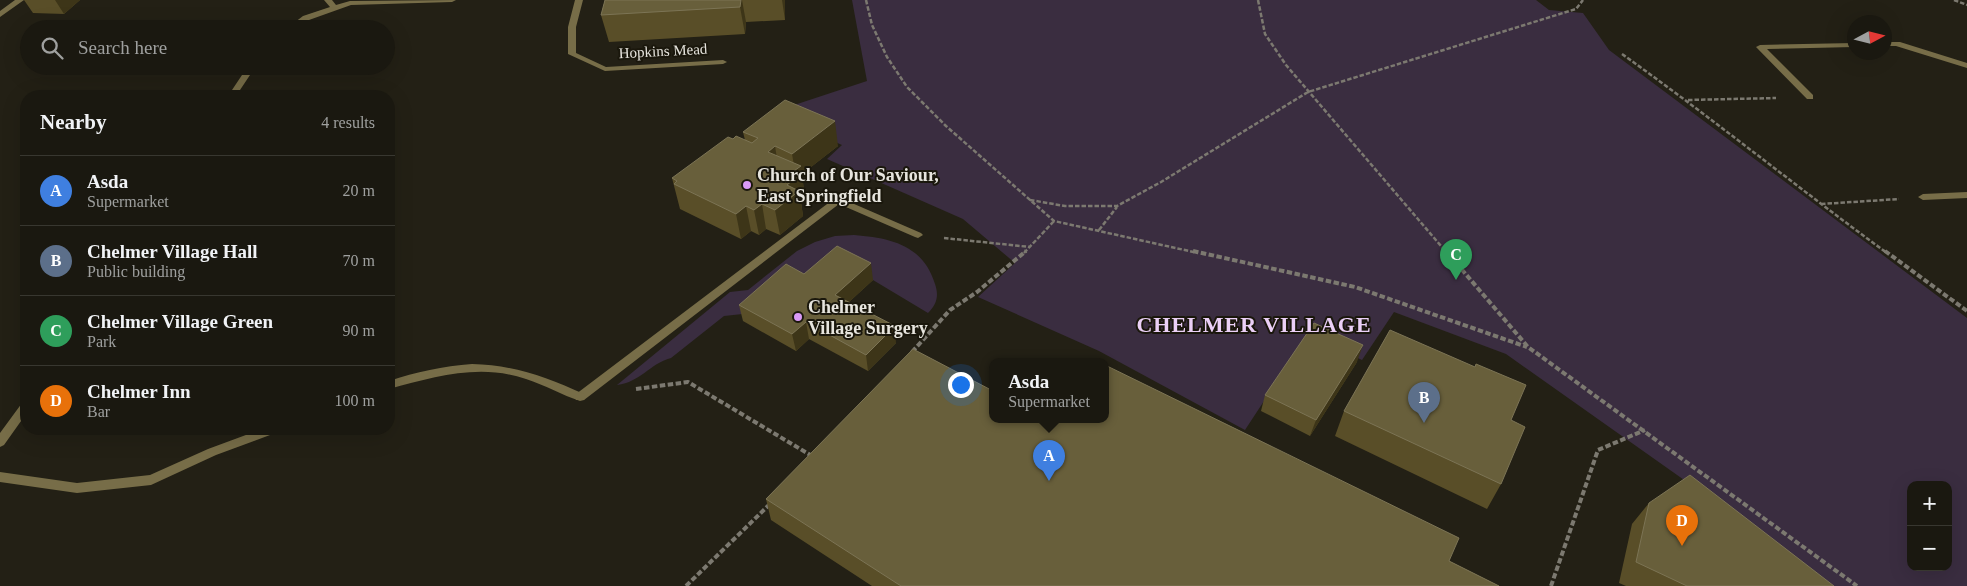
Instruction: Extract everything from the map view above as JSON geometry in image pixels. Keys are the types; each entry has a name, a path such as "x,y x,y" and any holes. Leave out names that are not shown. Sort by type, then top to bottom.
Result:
{"street":[{"path":"0,15 20,0"},
{"path":"328,0 335,8"},
{"path":"303,20 350,3 452,0"},
{"name":"Hopkins Mead","path":"579,0 572,26 572,54 605,69 723,62"},
{"path":"1892,44 1967,66"},
{"path":"1810,97 1760,48 1847,45"},
{"path":"236,90 246,75"},
{"path":"1923,197 1967,195"},
{"path":"395,383 427,373 452,369 490,368 524,375 580,397 838,200 918,236"},
{"path":"0,442 20,414"},
{"path":"0,477 77,488 151,480 212,452 258,435"}],"path":[{"path":"866,0 872,25 887,57 907,87 946,126 1054,221 1355,287 1528,347"},
{"path":"1258,0 1265,34 1308,92 1528,347 1857,586"},
{"path":"1099,230 1117,206 1161,182 1308,92 1576,9 1583,0"},
{"path":"1954,0 1967,5"},
{"path":"1622,54 1687,100 1820,204 1967,311"},
{"path":"1687,100 1810,97"},
{"path":"1820,204 1923,197"},
{"path":"1028,199 1064,206 1117,206"},
{"path":"910,354 950,310 977,292 1031,247 1054,221"},
{"path":"918,236 1031,247"},
{"path":"629,390 688,382 816,458"},
{"path":"1551,586 1598,450 1644,430"},
{"path":"686,586 775,499"}],"shaded area":[{"path":"852,0 1536,0 1549,10 1583,13 1609,50 1967,318 1967,586 1819,586 1711,499 1506,354 1394,312 1362,360 1308,334 1245,430 1099,351 978,297 1015,263 963,219 827,159 842,145 770,113 867,81"},
{"path":"854,235 881,238 904,246 922,260 930,271 937,292 935,303 928,313 873,280 839,263 752,313 724,316 671,358 657,364 639,377 617,385 730,292 748,290 797,251 815,242 835,236"}],"building":[{"path":"605,0 741,0 740,7 601,15"},
{"path":"785,100 835,121 792,154 775,146 768,152 801,166 791,173 798,176 787,185 799,191 775,210 762,204 754,210 746,206 736,214 674,184 677,181 672,178 728,137 733,139 736,136 752,143 758,138 743,132"},
{"name":"Chelmer Village Surgery","path":"837,246 871,263 835,295 895,326 866,355 806,322 792,334 739,305 786,264 804,274"},
{"path":"1314,323 1363,345 1316,420 1265,395"},
{"path":"1390,330 1475,367 1476,364 1526,385 1511,420 1525,427 1501,484 1344,411"},
{"path":"913,349 989,389 989,423 1109,423 1109,367 1459,538 1449,561 1499,586 901,586 766,499"},
{"path":"1690,475 1834,586 1687,586 1636,562 1649,503"}],"place":[{"name":"Church of Our Saviour, East Springfield","path":"747,185"},
{"name":"Chelmer Village Green","path":"1456,280"},
{"name":"Chelmer Village Surgery","path":"798,317"},
{"name":"Chelmer Village Hall","path":"1424,423"},
{"name":"Asda","path":"1049,481"},
{"name":"Chelmer Inn","path":"1682,546"}],"district":[{"name":"CHELMER VILLAGE","path":"1254,324"}]}
